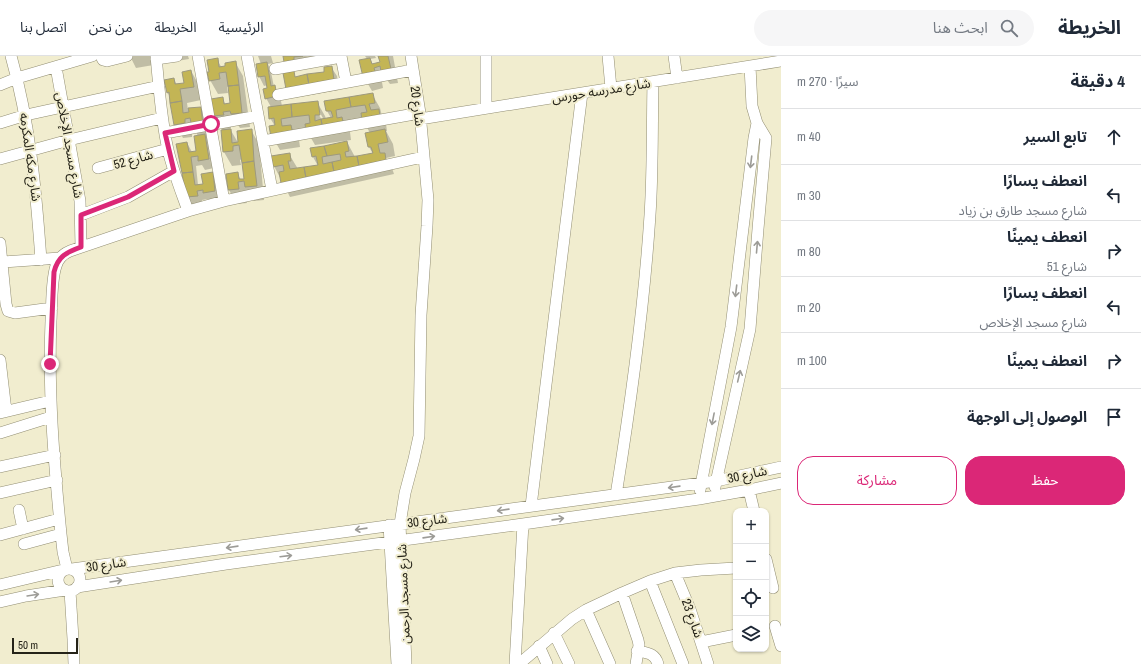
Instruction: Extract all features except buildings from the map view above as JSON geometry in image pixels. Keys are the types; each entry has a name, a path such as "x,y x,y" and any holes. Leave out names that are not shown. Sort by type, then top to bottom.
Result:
{"street":[{"path":"0,58 5,56"},
{"name":"شارع مكه المكرمه","path":"11,56 26,115 37,201 41,260"},
{"path":"0,85 17,78 92,56"},
{"path":"101,56 103,60 107,61 128,56"},
{"path":"177,56 156,58 162,118 168,149 188,211"},
{"path":"198,56 224,201"},
{"path":"247,56 272,190"},
{"path":"275,69 341,56 346,82"},
{"name":"شارع 20","path":"400,524 405,493 419,436 421,315 428,200 420,116 411,56"},
{"path":"486,56 486,108"},
{"path":"608,56 611,88"},
{"path":"674,56 677,78"},
{"name":"شارع مدرسه حورس","path":"263,141 420,116 486,108 781,61"},
{"path":"714,496 716,481 750,329 766,138 757,123 752,106 750,66"},
{"name":"شارع مسجد الإخلاص","path":"56,67 79,193 81,247"},
{"path":"278,95 413,70"},
{"path":"616,495 631,400 643,306 651,214 653,82"},
{"path":"0,123 26,115 159,86"},
{"path":"531,506 582,93"},
{"path":"165,133 258,116"},
{"path":"0,159 69,140 162,118"},
{"path":"699,498 731,327 757,123"},
{"name":"شارع 52","path":"98,168 168,149"},
{"path":"67,569 63,552 59,520 50,401 54,272 60,258 70,251 188,211 224,201 423,157"},
{"path":"81,215 128,197 174,171"},
{"path":"0,243 3,262 4,306 8,311 13,313 52,308"},
{"path":"3,262 60,258"},
{"path":"731,327 750,329"},
{"path":"0,360 3,412 50,401"},
{"path":"0,433 51,417"},
{"path":"0,467 55,454"},
{"name":"شارع 30","path":"0,585 67,569 716,481 781,467"},
{"path":"0,493 57,480"},
{"name":"شارع 30","path":"0,602 26,596 226,564 396,542 714,496 749,490 781,482"},
{"path":"749,490 753,508"},
{"path":"19,510 23,529"},
{"path":"488,512 490,528"},
{"path":"0,535 59,520"},
{"name":"شارع مسجد الرحمن","path":"397,664 396,542 400,524"},
{"path":"515,664 523,524"},
{"name":"شارع مسجد الرحمن","path":"389,525 396,542 406,664"},
{"path":"24,544 61,534"},
{"path":"518,664 572,619 586,610 622,593 650,581 675,573 733,568"},
{"path":"67,569 60,573 58,581 59,585 71,589"},
{"path":"67,569 78,574 80,578 71,589 74,664"},
{"name":"شارع 23","path":"675,573 708,664"},
{"path":"769,573 773,588"},
{"path":"650,581 683,664"},
{"path":"622,593 639,645 636,664"},
{"path":"586,610 610,664"},
{"path":"774,626 781,646"},
{"path":"554,633 569,664"},
{"path":"701,642 733,636"},
{"path":"539,646 547,664"},
{"path":"637,651 652,654 658,664"}],"route":[{"path":"50,364 50,335 54,272 56,265 64,254 81,247 81,215 128,197 174,171 165,133 211,124"}]}
